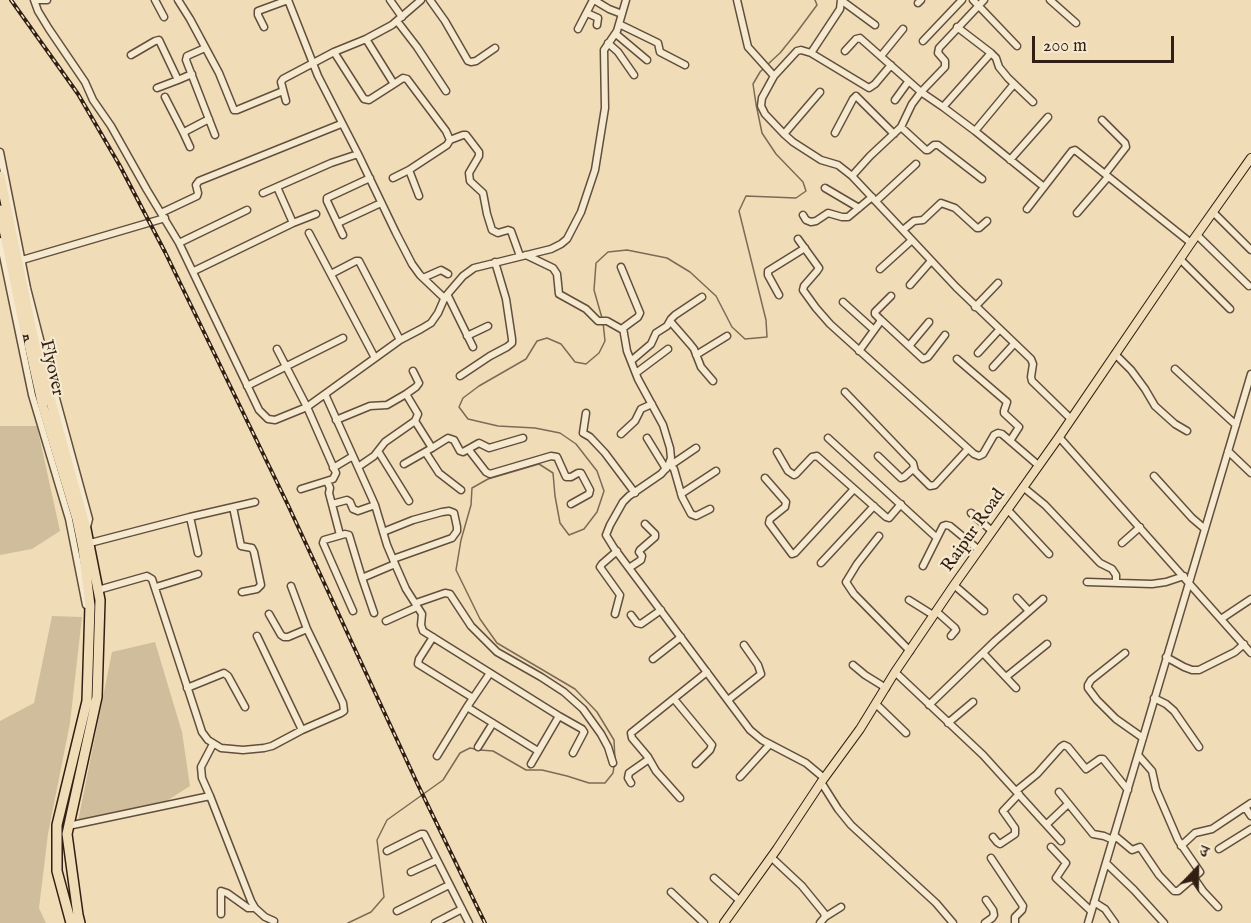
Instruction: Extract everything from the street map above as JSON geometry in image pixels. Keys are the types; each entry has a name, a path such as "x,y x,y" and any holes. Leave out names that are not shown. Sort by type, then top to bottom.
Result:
{"highway":[{"name":"Flyover","path":"0,176 16,275 43,407 83,530"},
{"name":"Flyover","path":"0,210 74,486 83,530"},
{"path":"71,923 57,871 57,825 87,701 90,606 83,530"},
{"path":"80,923 66,834 97,697 100,600 83,548"}],"main road":[{"name":"Raipur Road","path":"724,923 860,729 934,613 1059,437 1251,158"}],"street":[{"path":"34,0 49,30 85,82 93,100 111,126 179,243 259,410 268,419 275,420 307,407 399,340 431,323 458,281 471,270 551,249 563,243 572,232 590,188 598,156 599,136 605,108 603,53 616,34 626,0"},
{"path":"39,0 47,0"},
{"path":"155,0 164,17"},
{"path":"178,0 219,73 234,110 283,91"},
{"path":"262,0 265,8"},
{"path":"264,27 257,14 258,11 288,0 312,63 412,264 442,296 447,297 472,347"},
{"path":"390,0 446,91"},
{"path":"286,101 282,80 334,52 366,39 400,19 421,0"},
{"path":"430,0 468,61 476,61 495,48"},
{"path":"578,29 593,0 622,14"},
{"path":"737,0 747,47 774,76"},
{"path":"811,53 840,9 841,0 875,25"},
{"path":"923,41 962,0"},
{"path":"852,176 901,127 908,109 945,67 945,61 938,50 976,3 984,0"},
{"path":"1050,0 1076,23"},
{"path":"976,3 1017,46"},
{"path":"587,13 599,18 597,25"},
{"path":"620,24 658,43 660,52 685,64"},
{"path":"957,27 991,53 996,58 999,67 1033,102"},
{"path":"881,57 903,30"},
{"path":"616,34 646,60"},
{"path":"845,51 859,38 921,92 975,131 1044,187"},
{"path":"366,39 394,84"},
{"path":"131,55 155,40 159,40 178,80"},
{"path":"608,43 618,52 634,75"},
{"path":"205,48 186,57 186,60 215,135"},
{"path":"891,65 869,88 811,53 799,50 774,76 763,93 761,106 783,134 820,160 838,165 852,176 931,261 1032,362 1031,377 1034,383 1071,419"},
{"path":"334,52 365,100 403,78 407,79 446,131 450,140"},
{"path":"943,107 991,53"},
{"path":"157,88 192,74"},
{"path":"895,100 908,81"},
{"path":"975,131 1014,84"},
{"path":"783,134 820,92"},
{"path":"835,133 856,96 894,134"},
{"path":"165,97 190,147"},
{"path":"1010,159 1048,117"},
{"path":"184,134 187,130 209,119"},
{"path":"1077,213 1126,146 1102,120"},
{"path":"22,260 163,215 197,196 196,185 199,181 341,124"},
{"path":"901,127 926,150 938,145 982,179"},
{"path":"393,178 447,145 450,140 466,135 479,152 470,173 470,181 483,193 492,230 498,233 511,231 523,255 554,268 557,274 559,294 586,309 598,321 607,321 623,330"},
{"path":"1027,208 1075,150 1191,243"},
{"path":"0,152 27,288 89,519 83,530"},
{"path":"263,193 331,163 358,154"},
{"path":"803,215 808,221 813,222 828,213 848,217 916,164"},
{"path":"409,170 419,196"},
{"path":"343,235 327,198 370,178"},
{"path":"278,187 293,223"},
{"path":"825,188 859,208"},
{"path":"338,224 381,203"},
{"path":"903,230 914,221 923,220 941,203 955,208 977,228 987,221"},
{"path":"179,243 247,210"},
{"path":"1213,212 1251,250"},
{"path":"194,271 316,214"},
{"path":"309,232 375,358"},
{"path":"1197,235 1249,286"},
{"path":"798,239 819,269 804,286 804,292 830,324 974,454 981,455 985,452 997,433 1002,434 1038,465"},
{"path":"880,269 912,240"},
{"path":"0,241 32,395 69,519 83,548 190,517 255,502"},
{"path":"778,295 768,271 805,248"},
{"path":"1180,259 1230,309"},
{"path":"331,274 359,261 399,340"},
{"path":"910,285 931,261"},
{"path":"460,376 512,342 506,299 495,262"},
{"path":"621,267 640,313 624,327 627,351 663,425 671,454 669,466"},
{"path":"423,278 441,270 448,274"},
{"path":"975,306 998,283"},
{"path":"891,296 875,314 925,359 945,335"},
{"path":"631,361 651,344 654,334 667,326 675,315 702,297"},
{"path":"843,302 874,330"},
{"path":"859,351 880,323 880,319"},
{"path":"670,321 690,344 701,367 712,381"},
{"path":"909,346 929,322"},
{"path":"467,336 488,326"},
{"path":"978,353 999,330"},
{"path":"696,355 727,336"},
{"path":"247,387 343,338"},
{"path":"993,367 1014,344"},
{"path":"277,349 307,407 336,473 335,477 327,481 301,489"},
{"path":"636,373 668,349"},
{"path":"1115,354 1131,370 1155,406 1175,424 1187,431"},
{"path":"957,359 1007,402 1004,412 1019,427 1010,441"},
{"path":"1175,369 1236,424"},
{"path":"336,420 371,405 387,405 406,394 418,385 413,371"},
{"path":"1088,923 1251,374"},
{"path":"845,392 913,463 915,471 930,486 934,486 968,449"},
{"path":"325,394 375,505 383,532 406,589 422,615 423,631 583,730 573,753"},
{"path":"358,467 374,456 385,442 415,421 418,414 406,394"},
{"path":"621,434 635,420 641,409 652,404"},
{"path":"586,413 583,433 605,453 635,493"},
{"path":"415,421 432,448"},
{"path":"1059,437 1251,652"},
{"path":"404,464 450,438 454,440 461,452 465,452 480,443 489,448 523,438"},
{"path":"647,438 669,466 674,469 681,494 689,511 694,515 710,509"},
{"path":"828,438 937,538"},
{"path":"696,448 623,502 606,533 608,538 753,733 806,763 823,780 838,808 851,825 936,903 953,923"},
{"path":"469,450 490,474 551,456 557,457 566,477 581,473 590,489 589,494 571,504"},
{"path":"1228,451 1251,473"},
{"path":"378,452 409,501"},
{"path":"777,452 792,474 796,474 812,457 816,456 885,517 889,518 901,504"},
{"path":"426,453 439,472 461,490"},
{"path":"333,468 353,456"},
{"path":"878,456 901,478 914,468"},
{"path":"681,494 716,471"},
{"path":"1154,476 1205,529"},
{"path":"765,478 786,502 785,507 770,519 769,523 792,554 854,489"},
{"path":"327,481 340,535"},
{"path":"1023,487 1045,505 1095,559 1112,569 1116,575 1116,583"},
{"path":"332,504 347,500 353,509 358,511 375,505"},
{"path":"821,563 874,506"},
{"path":"233,507 241,546 252,548 261,585 260,588 242,592"},
{"path":"1007,509 1050,554"},
{"path":"362,578 394,561 452,538 457,527 454,513 449,511 413,520 383,532"},
{"path":"971,513 992,531"},
{"path":"190,517 198,553"},
{"path":"629,568 642,560 640,550 655,537 655,534 645,524"},
{"path":"923,566 943,526 947,525 979,550"},
{"path":"1122,543 1140,527"},
{"path":"353,611 322,543 324,540 347,534 350,537 374,613"},
{"path":"879,536 846,582 854,594 910,651"},
{"path":"615,614 620,595 600,567 617,551"},
{"path":"156,587 198,574"},
{"path":"98,590 147,576 152,579 202,732 213,744 231,750 264,748 280,742 341,713 344,707 291,586"},
{"path":"1087,582 1161,583 1184,576"},
{"path":"954,585 984,611"},
{"path":"386,621 416,605 445,593 450,594 471,626 497,652 564,692 583,710 602,734 613,763"},
{"path":"1017,598 1029,612"},
{"path":"929,705 983,652 1043,599"},
{"path":"1221,619 1251,599"},
{"path":"909,600 934,613 955,628 951,636"},
{"path":"631,615 637,623 641,624 661,610"},
{"path":"269,614 284,637 308,629"},
{"path":"257,636 302,730"},
{"path":"433,637 418,664 473,698"},
{"path":"653,659 681,637"},
{"path":"1006,676 1047,644"},
{"path":"728,699 761,674 758,665 744,645"},
{"path":"1166,657 1189,669 1199,670 1244,645"},
{"path":"983,652 1016,688"},
{"path":"1125,653 1091,680 1088,688 1116,719 1143,738"},
{"path":"853,665 886,688"},
{"path":"680,798 656,771 632,738 631,733 707,672"},
{"path":"895,672 983,755 1061,841"},
{"path":"187,688 224,673 228,676 245,707"},
{"path":"436,756 490,673"},
{"path":"1154,698 1174,711 1199,747"},
{"path":"674,699 712,745 696,764"},
{"path":"948,723 973,702"},
{"path":"876,704 906,733"},
{"path":"467,707 538,751"},
{"path":"531,764 559,716"},
{"path":"478,747 493,723"},
{"path":"213,744 201,767 202,778 251,902 255,908 274,921"},
{"path":"740,777 770,744"},
{"path":"993,837 1000,844 1015,834 1015,828 1003,811 1017,792 1064,745 1086,769 1103,759 1128,790"},
{"path":"1059,792 1093,834 1113,838 1132,850 1140,847 1159,875 1174,891 1178,891 1200,873 1200,870 1181,846 1164,809 1150,769 1138,755"},
{"path":"632,783 628,778 629,773 649,759"},
{"path":"68,826 210,796"},
{"path":"1047,824 1068,804"},
{"path":"1181,846 1195,833 1212,829 1248,805 1251,816"},
{"path":"1219,849 1251,829"},
{"path":"387,851 423,834 426,836 469,923"},
{"path":"1051,847 1066,863 1056,878 1091,911"},
{"path":"771,857 802,886 825,917"},
{"path":"991,858 1023,906 1015,917 1015,923"},
{"path":"411,872 437,860"},
{"path":"1106,863 1164,923"},
{"path":"714,878 740,901"},
{"path":"1194,878 1218,907"},
{"path":"397,911 449,885"},
{"path":"221,914 221,891 248,908 255,908"},
{"path":"671,892 704,923"},
{"path":"985,923 994,915 986,900"},
{"path":"1094,902 1104,909 1115,923"},
{"path":"820,923 841,907"},
{"path":"435,923 462,909"}],"shaded area":[{"path":"0,426 37,426 60,531 32,549 0,555"},
{"path":"52,616 82,617 70,723 48,834 39,908 46,923 0,923 0,721 34,703"},
{"path":"155,642 182,732 190,786 165,802 77,826 112,652"}],"waterway":[{"path":"767,65 780,53 817,5 815,0"},
{"path":"602,318 594,290 596,263 608,252 627,250 667,258 690,272 716,296 732,327 745,339 767,337 766,320 739,211 746,196 796,198 806,191 803,182 776,154 762,133 753,84 764,68"},
{"path":"603,322 605,341 599,353 586,364 575,362 561,344 547,338 537,341 526,359 479,386 463,398 459,407 468,419 498,426 535,428 560,433 576,444 597,471 604,491 597,512 584,529 569,535 560,523 553,473 539,464 488,479 472,488 471,505 461,540 456,570 480,619 497,643 575,689 597,712 614,740 615,761"},
{"path":"348,923 371,912 384,897 377,840 387,820 443,780 460,753 470,748 475,749"},
{"path":"480,750 493,751 526,770 542,770 589,783 605,783 613,773 614,766"}],"railway":[{"path":"11,0 78,94 120,166 165,252 287,503 485,923"}]}
